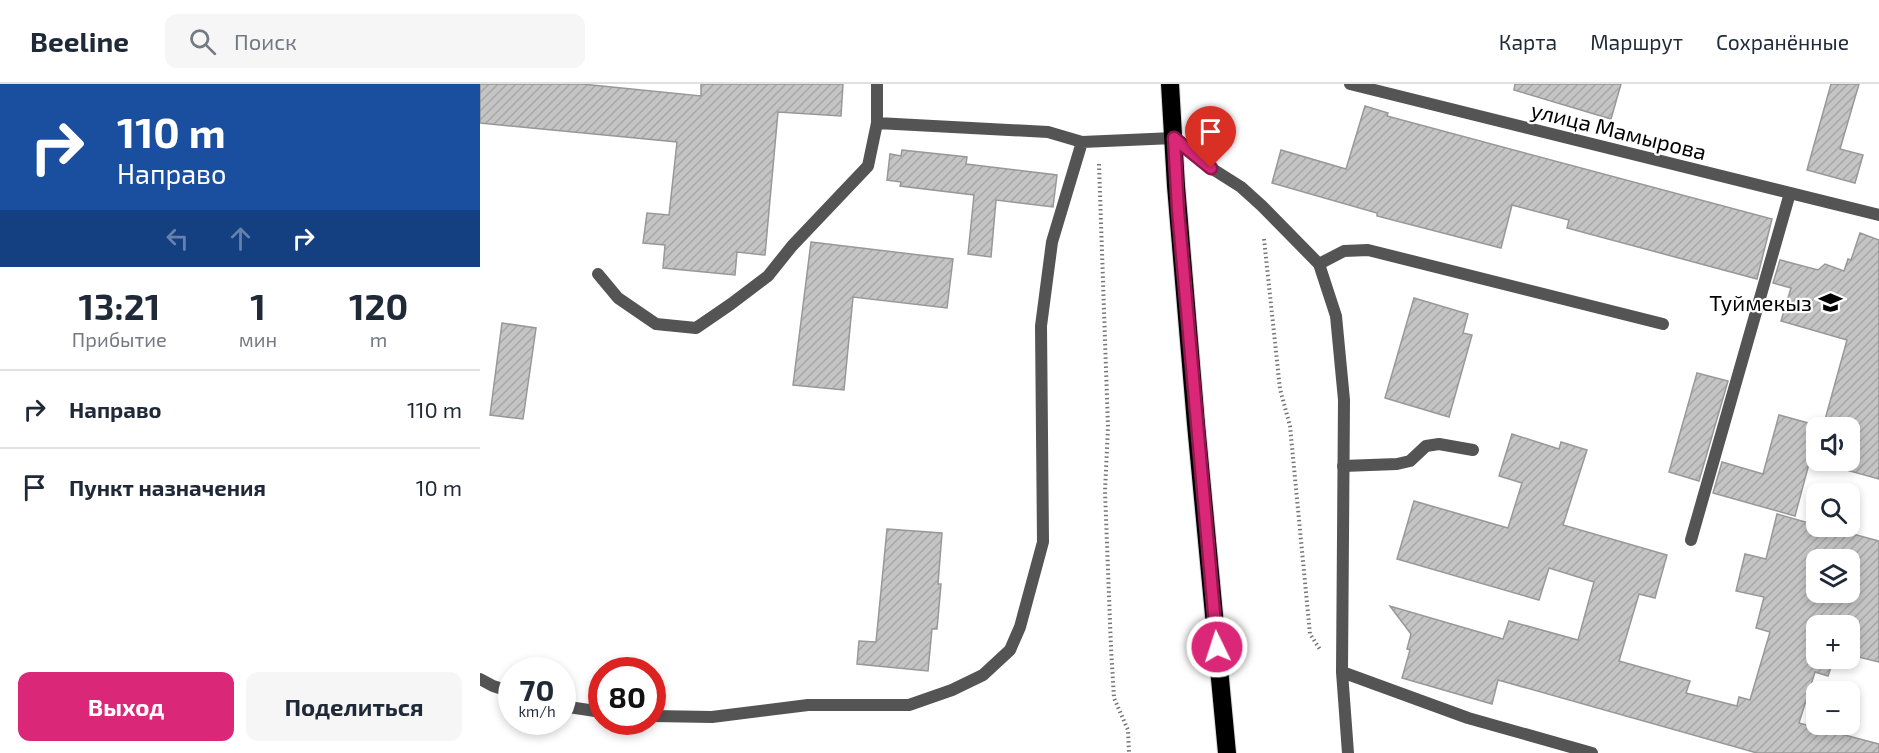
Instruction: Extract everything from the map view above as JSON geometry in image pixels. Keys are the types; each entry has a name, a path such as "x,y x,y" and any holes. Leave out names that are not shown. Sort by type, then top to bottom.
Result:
{"highway":[{"path":"1170,84 1196,424 1227,753"}],"street":[{"path":"598,274 618,298 656,324 696,328 768,276 792,246 868,165 877,123 878,84"},
{"name":"улица Мамырова","path":"1350,84 1879,215"},
{"path":"877,123 1048,132 1082,142 1098,143 1174,138 1211,168 1241,187 1319,264 1336,316 1344,400 1342,672 1348,753"},
{"path":"666,716 712,717 808,705 909,705 952,690 983,675 1010,650 1020,627 1043,542 1041,326 1052,242 1082,142"},
{"path":"1691,540 1790,193"},
{"path":"1319,264 1344,251 1368,250 1663,324"},
{"path":"1343,466 1397,464 1410,461 1426,446 1440,444 1473,450"},
{"path":"1342,672 1468,718 1592,753"},
{"path":"480,679 498,688"}],"path":[{"path":"1098,143 1108,427 1105,491 1111,648 1114,698 1128,730 1129,753"},
{"path":"1262,206 1270,312 1280,389 1290,426 1310,634 1319,649 1342,672"}],"building":[{"path":"480,84 582,84 701,96 701,84 843,84 841,116 778,112 765,255 737,252 735,275 663,268 665,245 643,243 647,213 669,215 677,142 480,123"},
{"path":"1515,84 1621,84 1611,119 1514,90"},
{"path":"1831,84 1859,84 1840,149 1863,155 1855,183 1807,170"},
{"path":"1365,106 1388,113 1387,116 1772,219 1757,279 1567,228 1569,220 1512,205 1501,248 1377,216 1377,213 1272,183 1281,150 1346,169"},
{"path":"902,150 967,157 966,164 1057,175 1053,207 996,200 991,257 968,254 974,195 900,186 901,182 887,180 890,154 901,156"},
{"path":"1860,233 1879,240 1879,479 1850,471 1860,471 1860,417 1826,417 1847,340 1781,321 1791,288 1773,283 1780,260 1818,270 1825,264 1844,271 1848,259 1851,260"},
{"path":"811,242 953,259 947,308 853,297 844,390 793,385"},
{"path":"1414,298 1468,314 1463,333 1472,335 1449,417 1385,398"},
{"path":"502,323 536,328 523,419 490,415"},
{"path":"1697,373 1728,381 1699,481 1669,472"},
{"path":"1779,415 1806,422 1807,471 1795,516 1713,493 1722,462 1763,474"},
{"path":"1512,434 1559,449 1561,442 1587,450 1563,525 1667,555 1655,598 1639,594 1619,661 1690,681 1686,693 1737,706 1739,697 1750,700 1770,632 1756,628 1764,597 1736,591 1745,554 1766,559 1777,514 1806,522 1806,537 1860,536 1879,541 1879,662 1860,657 1860,615 1806,615 1806,669 1830,669 1828,676 1815,672 1812,681 1806,681 1806,701 1799,723 1806,725 1806,735 1845,735 1879,744 1879,753 1757,753 1498,680 1492,704 1402,678 1410,650 1407,649 1411,634 1390,606 1503,639 1509,621 1578,640 1594,582 1549,568 1539,600 1397,559 1414,501 1508,528 1522,483 1499,476"},
{"path":"887,529 942,533 937,629 932,629 928,671 857,664 859,641 876,642"}],"place":[{"name":"Туймекыз","path":"1830,302"}],"route":[{"path":"1211,168 1174,138 1196,424 1217,647"}]}
